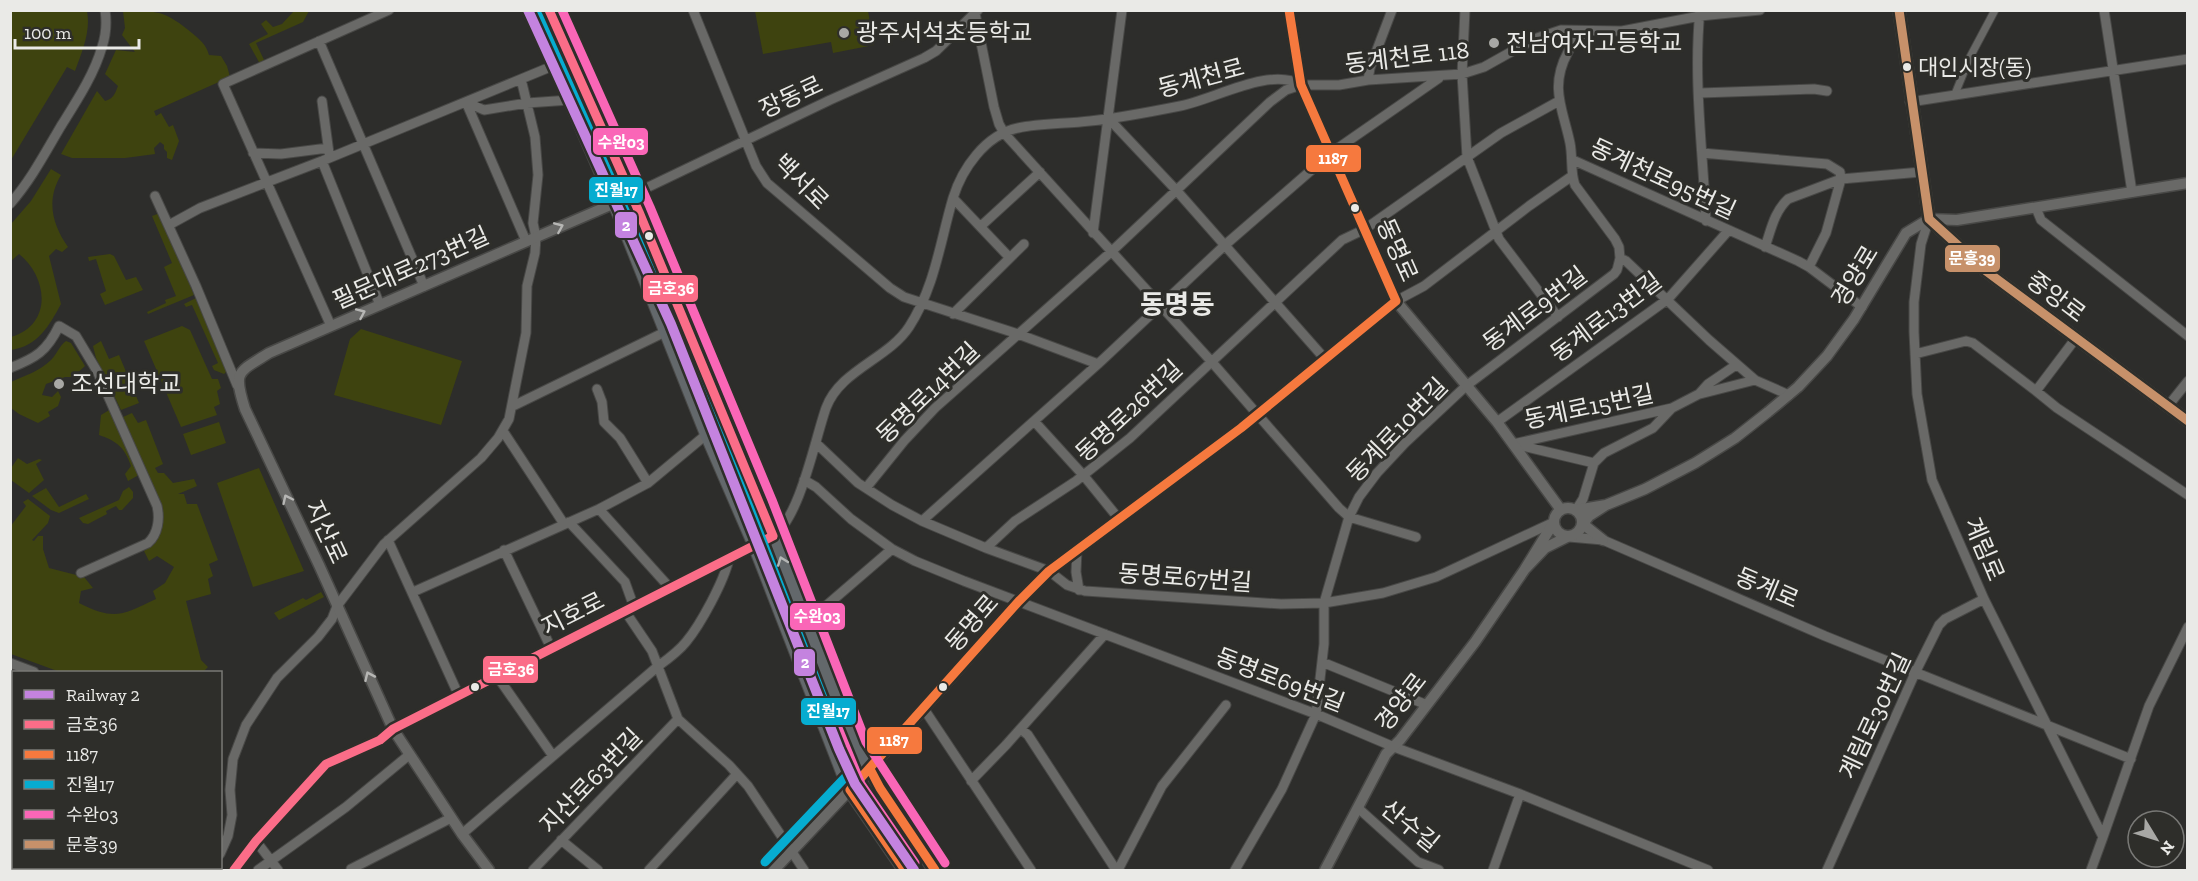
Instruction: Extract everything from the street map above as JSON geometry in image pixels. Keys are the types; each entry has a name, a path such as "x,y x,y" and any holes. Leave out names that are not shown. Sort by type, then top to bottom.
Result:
{"main road":[{"path":"529,10 615,203 707,434 755,545 850,790 905,870"},
{"path":"549,10 631,195 773,536 805,624 855,748 935,870"},
{"path":"1899,10 1910,102 1929,219"},
{"name":"중앙로","path":"1929,219 1986,271 2187,421"}],"street":[{"path":"10,204 28,182 84,85 101,50 106,32 105,10"},
{"path":"331,326 223,84 388,10"},
{"name":"백서로","path":"693,10 756,166 767,183 890,288 904,297 923,304"},
{"path":"1093,233 1122,10"},
{"name":"동명로","path":"774,870 870,769 1019,601 1049,571 1198,461 1396,301 1301,85 1289,10"},
{"path":"1368,80 1370,68 1392,10"},
{"path":"1465,10 1462,74 1467,157 1496,231 1558,316"},
{"name":"동계천로 118","path":"1301,85 1339,85 1368,80 1462,74 1484,67 1542,35 1561,30 1622,31 1700,13 1760,10"},
{"path":"1955,94 1970,57 1995,10"},
{"path":"2103,10 2132,192"},
{"name":"장동로","path":"615,203 746,139 924,58 936,51 964,26 976,11"},
{"name":"장동로","path":"976,11 994,107 1004,133"},
{"path":"1700,13 1697,31 1706,221"},
{"name":"동계천로95번길","path":"1586,31 1576,38 1561,64 1558,79 1558,101 1573,160 1809,267 1862,307"},
{"path":"319,41 424,286"},
{"path":"1910,102 2187,59"},
{"path":"169,225 200,208 326,160 555,64"},
{"path":"922,521 1098,364 1225,245 1331,153 1440,77"},
{"path":"521,79 535,137 538,175 531,239"},
{"name":"동계천로","path":"773,536 788,521 817,444 827,406 835,393 848,378 899,340 923,304 932,279 953,198 966,169 977,155 1004,133 1017,128 1109,119 1185,105 1250,84 1275,79 1290,79 1301,85"},
{"name":"동명로14번길","path":"866,488 925,417 1111,252 1275,98 1286,90 1301,85"},
{"path":"1700,93 1814,89 1827,91"},
{"path":"466,102 484,111 526,102 570,100"},
{"path":"322,101 328,148 326,160 380,305"},
{"name":"동명로26번길","path":"1119,519 1084,476 1130,438 1342,240 1365,229 1501,133 1558,101"},
{"path":"222,850 228,836 232,814 230,790 232,769 240,736 276,678 318,637 332,619 338,606 388,540 481,458 502,431 513,406 526,333 527,286 535,253 531,239 466,102"},
{"path":"1109,119 1177,191 1325,359"},
{"path":"1004,133 1211,361"},
{"path":"253,153 281,154 328,148"},
{"path":"1702,153 1827,164 1840,172 1841,179 1826,233 1809,267"},
{"path":"1573,160 1572,176 1581,195 1615,239 1619,247 1620,258 1755,380 1789,395"},
{"path":"981,226 1040,172"},
{"path":"1765,247 1773,220 1788,199 1841,179 1921,172"},
{"path":"1572,176 1424,286 1396,301 1497,423 1561,510 1606,505"},
{"path":"1929,219 1957,220 2187,183"},
{"name":"지산로","path":"155,196 237,385 245,410 338,606 393,729 451,818 489,870"},
{"path":"953,198 1010,258"},
{"name":"필문대로273번길","path":"237,385 242,370 269,353 615,203"},
{"path":"2036,208 2041,220 2187,336"},
{"name":"경양로","path":"1525,569 1545,548 1580,531 1589,516 1606,505 1645,489 1695,463 1735,438 1789,395 1827,356 1862,307 1906,233 1929,219"},
{"name":"계림로","path":"1929,219 1921,244 1914,302 1917,394 1932,480 1984,599 2103,837"},
{"name":"동계로13번길","path":"1497,423 1668,299 1728,231"},
{"path":"953,314 1024,244"},
{"name":"동계로9번길","path":"1466,386 1614,274 1620,258"},
{"path":"923,304 1018,334 1098,364"},
{"path":"10,368 45,350 59,326 76,336 97,371 157,506 158,522 148,543 81,573"},
{"path":"513,406 667,331"},
{"path":"2036,392 2076,338"},
{"path":"1915,354 1966,341 2057,408 2187,495"},
{"name":"동명로26번길","path":"1211,361 1258,414"},
{"name":"동계로15번길","path":"1513,444 1672,408 1699,394 1708,384 1736,364"},
{"path":"1699,394 1755,380"},
{"path":"2168,406 2187,381"},
{"name":"동계로10번길","path":"1324,603 1349,517 1359,497 1377,473 1405,443 1466,386"},
{"path":"597,389 602,402 604,422 620,438 648,483"},
{"name":"동계로15번길","path":"1513,444 1594,463 1604,453 1653,428 1672,408"},
{"path":"1258,414 1349,517 1416,537"},
{"path":"986,548 1015,521 1084,476 1034,421"},
{"path":"502,431 567,523 625,582 630,609 652,651 678,719 748,786 804,870"},
{"path":"413,592 599,509 648,483 707,434"},
{"path":"817,444 866,488 922,521 1049,571"},
{"path":"1576,510 1583,499 1594,463"},
{"name":"동명로69번길","path":"804,480 892,549 915,561 1316,714 1394,747 1520,794 1708,870"},
{"path":"599,509 670,588"},
{"name":"경양로","path":"1325,870 1386,754 1394,747 1475,642 1525,569 1561,510"},
{"path":"1576,510 1583,524 1603,540"},
{"path":"1554,522 1559,533 1568,537"},
{"name":"동명로67번길","path":"1049,571 1067,585 1079,590 1258,603 1324,603 1383,593 1436,577 1554,522"},
{"name":"지호로","path":"234,870 256,841 326,764 380,740 393,729 773,536"},
{"name":"동계로","path":"1568,537 1603,540 1915,673 2131,759"},
{"path":"388,540 459,696"},
{"path":"805,624 892,549"},
{"path":"504,550 551,648"},
{"path":"1077,550 1076,572 1079,590"},
{"path":"462,834 675,654 687,641 724,579 729,559"},
{"name":"계림로30번길","path":"1827,870 1915,673 1941,622 1984,599"},
{"path":"1235,870 1282,789 1316,714 1322,667 1324,603"},
{"path":"2091,870 2149,706 2187,627"},
{"path":"971,781 1021,729 1105,634"},
{"path":"10,663 31,671"},
{"path":"1322,667 1427,705"},
{"path":"497,676 553,756"},
{"path":"1021,729 1028,735 1117,870 1162,786 1226,705"},
{"path":"924,709 1031,870"},
{"name":"지산로63번길","path":"533,870 678,719"},
{"path":"258,870 346,807 409,755"},
{"path":"649,870 737,774"},
{"path":"1494,870 1520,794"},
{"name":"산수길","path":"1358,808 1418,862 1439,870"},
{"path":"352,870 451,818"},
{"path":"561,840 598,870"},
{"path":"256,841 278,870"}],"green space":[{"path":"10,11 87,11 88,19 85,41 75,71 67,67 11,160"},
{"path":"123,11 153,12 167,16 200,40 209,55 221,56 227,66 230,77 154,111 156,116 161,113 169,127 173,125 179,141 172,160 167,158 164,145 160,142 154,148 155,154 125,158 72,158 61,154 97,91 105,101 115,94 118,86 105,74 116,50 135,52 122,35 125,28"},
{"path":"294,11 309,11 303,22 256,43 265,62 260,64 249,44 268,34 261,24 266,20 273,27 282,24"},
{"path":"755,11 868,11 874,45 833,53 831,42 763,54"},
{"path":"51,169 61,175 56,184 52,203 58,230 68,247 62,252 56,249 49,256 61,304 42,334 29,344 11,350 11,337 25,331 34,322 40,312 42,300 36,275 29,264 19,254 11,261 11,224 31,201"},
{"path":"160,213 194,295 148,314 147,312 166,303 165,300 176,296 164,267 172,263 152,216"},
{"path":"110,254 114,256 126,280 136,277 143,290 105,305 100,294 106,291 96,259 89,261 88,257"},
{"path":"196,298 227,371 224,374 214,370 212,366 218,363 192,305 186,307 184,304"},
{"path":"182,326 190,330 212,379 218,379 221,388 217,391 220,404 214,407 217,415 181,427 144,341"},
{"path":"361,329 462,361 441,425 334,395 350,339"},
{"path":"66,341 71,343 85,366 73,377 65,377 46,384 42,395 52,397 58,391 61,397 58,406 48,412 50,416 38,423 19,414 11,408 11,382 47,364"},
{"path":"101,341 109,359 119,355 139,403 121,410 96,358 93,346"},
{"path":"111,409 139,469 137,476 128,481 125,474 131,466 126,454 111,440 99,435 101,415"},
{"path":"132,413 138,423 146,420 163,464 155,468 158,473 164,473 173,483 194,479 197,486 178,494 184,494 187,504 197,504 218,560 209,564 213,576 208,579 211,594 186,601 201,660 208,667 204,671 57,671 11,654 10,527 26,506 23,502 28,499 50,516 48,523 32,540 43,536 43,549 49,568 84,577 93,588 81,591 79,603 91,609 118,614 156,599 153,591 165,583 174,567 157,556 149,561 144,551 155,542 160,530 160,503 123,417"},
{"path":"219,422 226,443 191,455 183,434"},
{"path":"18,458 27,464 42,460 36,464 44,480 29,493 11,480 11,468"},
{"path":"259,468 304,571 253,587 217,483"},
{"path":"129,487 133,492 133,498 122,510 116,506 106,511 107,514 88,524 83,523 79,518 119,500 123,491"},
{"path":"46,488 59,507 86,494 89,499 59,513 32,496"},
{"path":"321,592 324,597 279,620 274,613 303,598 306,600"}],"rail line":[{"name":"2","path":"528,10 671,324 839,749 855,784 914,870"}],"transit line":[{"name":"금호36","path":"234,870 256,841 326,764 380,740 393,729 773,536 639,212 549,10"},
{"name":"수완03","path":"562,10 650,207 772,500 866,742 945,863"},
{"name":"1187","path":"1289,10 1301,85 1396,301"},
{"name":"문흥39","path":"1899,10 1929,219 1986,271 2188,421"},
{"name":"진월17","path":"538,15 628,217 750,509 844,752 854,768 765,862"},
{"name":"1187","path":"905,870 850,790 1019,601 1049,571 1241,428 1396,301"},
{"name":"수완03","path":"838,728 861,784 915,863"},
{"name":"1187","path":"870,769 880,788 935,870"}],"place":[{"name":"광주서석초등학교","path":"844,33"},
{"name":"전남여자고등학교","path":"1494,43"},
{"name":"대인시장(동)","path":"1907,67"},
{"name":"조선대학교","path":"59,384"}],"district":[{"name":"동명동","path":"1177,305"}]}
